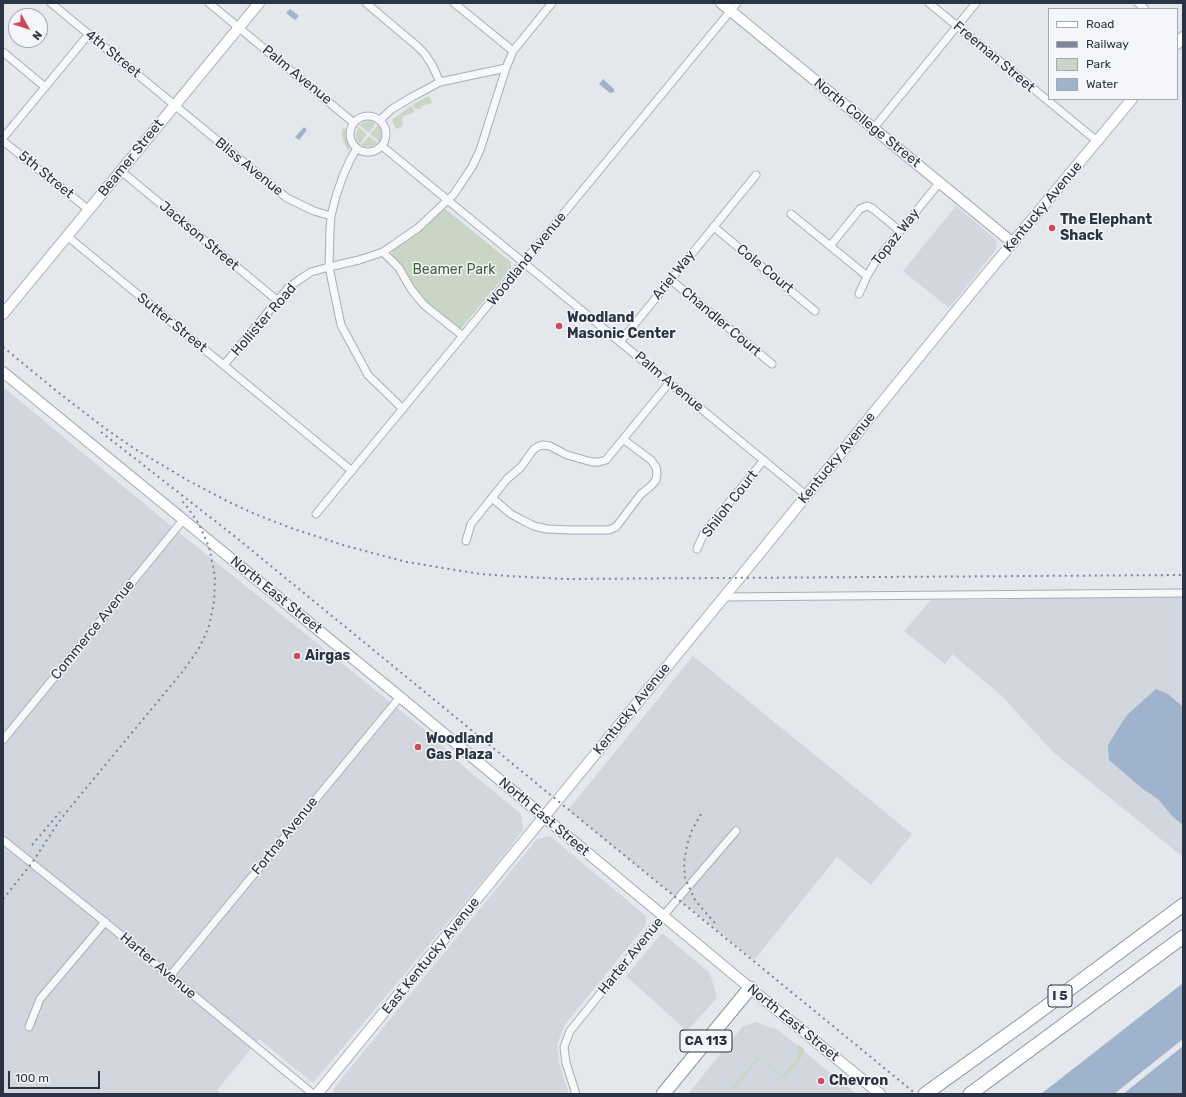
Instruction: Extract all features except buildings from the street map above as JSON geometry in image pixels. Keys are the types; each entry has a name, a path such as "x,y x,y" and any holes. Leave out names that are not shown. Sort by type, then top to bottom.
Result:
{"highway":[{"name":"I 5","path":"925,1094 1183,905"},
{"name":"I 5","path":"970,1094 1183,937"},
{"name":"CA 113","path":"663,1094 750,988"}],"street":[{"name":"4th Street","path":"51,3 175,105"},
{"name":"Palm Avenue","path":"210,3 354,123"},
{"name":"Beamer Street","path":"3,314 259,3"},
{"path":"366,3 417,46 432,64 440,82"},
{"path":"454,3 513,51"},
{"name":"Hollister Road","path":"224,365 288,288 311,272 359,260 383,252 418,228 454,194 462,184 480,150 506,68 513,51 552,3"},
{"name":"North College Street","path":"721,3 1013,243"},
{"name":"Woodland Avenue","path":"316,514 737,3"},
{"name":"Freeman Street","path":"930,3 1097,141"},
{"path":"873,129 976,3"},
{"path":"3,140 89,34"},
{"path":"3,52 45,87"},
{"path":"380,120 412,96 440,82 506,68"},
{"name":"Kentucky Avenue","path":"544,817 1131,100"},
{"name":"Bliss Avenue","path":"175,105 287,198 314,211 331,216"},
{"path":"367,116 372,116 380,120 387,132 385,142 379,149 370,152 361,151 354,145 350,136 350,131 354,123 358,119 367,116"},
{"name":"5th Street","path":"3,140 89,210"},
{"name":"Palm Avenue","path":"382,146 807,496"},
{"path":"357,148 343,176 331,216 329,267 340,325 368,375 403,409"},
{"name":"Jackson Street","path":"121,171 278,301"},
{"name":"Ariel Way","path":"620,342 756,175"},
{"name":"Topaz Way","path":"859,294 867,276 884,250 939,183"},
{"path":"830,246 860,208 867,206 872,208 900,231"},
{"path":"791,214 867,276"},
{"name":"Cole Court","path":"714,227 815,311"},
{"name":"Sutter Street","path":"67,236 352,470"},
{"path":"383,252 399,268 417,298 462,336"},
{"name":"Chandler Court","path":"671,280 772,364"},
{"name":"North East Street","path":"3,372 400,697 880,1094"},
{"path":"466,541 471,524 507,479 521,467 533,450 543,445 550,446 567,455 592,462 606,460 669,383"},
{"path":"492,498 511,514 534,526 547,529 609,530 616,526 641,494 656,480 656,467 651,460 623,439"},
{"name":"Shiloh Court","path":"697,549 704,533 764,460"},
{"name":"Commerce Avenue","path":"3,740 183,520"},
{"path":"724,597 1183,593"},
{"name":"Fortna Avenue","path":"170,976 400,697"},
{"name":"East Kentucky Avenue","path":"317,1094 544,817"},
{"name":"Harter Avenue","path":"576,1094 566,1063 564,1047 570,1031 736,831"},
{"name":"Harter Avenue","path":"3,840 105,922 313,1094"},
{"path":"29,1027 40,999 105,922"}],"shaded area":[{"path":"956,206 993,237 997,245 995,251 949,308 903,271"},
{"path":"3,387 176,530 436,739 464,767 521,814 523,830 496,865 313,1083 259,1039 217,1090 221,1094 3,1094"},
{"path":"1183,593 1183,857 1052,751 1002,696 952,654 945,664 904,631 931,600 991,600"},
{"path":"693,656 912,834 871,885 837,857 754,960 568,810"},
{"path":"550,836 646,916 646,925 566,1023 557,1044 559,1063 569,1094 333,1094 334,1088 537,839"},
{"path":"662,933 710,973 717,998 687,1031 626,976"},
{"path":"756,1022 778,1030 856,1094 688,1094 743,1026"}],"green space":[{"path":"429,96 432,103 422,106 420,109 415,109 413,104"},
{"path":"412,105 414,112 404,116 402,119 403,124 401,127 396,129 392,120"},
{"path":"369,121 376,123 369,133 359,125"},
{"path":"378,125 382,134 380,142 370,134"},
{"path":"358,127 367,134 360,144 356,139"},
{"path":"343,128 347,130 347,140 350,147 348,151 343,140"},
{"path":"369,136 378,143 371,147 362,146 361,145"},
{"name":"Beamer Park","path":"444,208 511,262 511,268 460,330 424,300 411,282 402,265 392,254 393,249"},
{"path":"798,1044 804,1049 803,1056 784,1079 759,1059 734,1089 732,1087 758,1057 782,1076 798,1058"}],"water":[{"path":"290,9 299,16 295,20 286,13"},
{"path":"603,79 614,89 614,92 610,93 599,84"},
{"path":"304,127 307,130 299,140 295,137"},
{"path":"1156,689 1168,694 1183,707 1183,825 1173,817 1158,799 1143,789 1109,760 1108,745 1119,727 1127,715"},
{"path":"1183,983 1183,1039 1114,1094 1041,1094"},
{"path":"1183,1046 1183,1094 1123,1094"}],"railway":[{"path":"3,347 106,429 135,449 189,481 255,514 291,528 346,546 407,562 480,574 566,579 1183,575"},
{"path":"101,432 233,535 916,1094"},
{"path":"3,899 32,863 68,810 183,671 198,650 204,638 209,626 214,602 215,577 209,547 199,524 182,501"},
{"path":"32,845 60,812"},
{"path":"701,814 692,830 687,845 684,863 685,878 695,900 715,923"}],"place":[{"name":"The Elephant Shack","path":"1052,228"},
{"name":"Woodland Masonic Center","path":"559,326"},
{"name":"Airgas","path":"297,656"},
{"name":"Woodland Gas Plaza","path":"418,747"},
{"name":"Chevron","path":"821,1081"}]}
